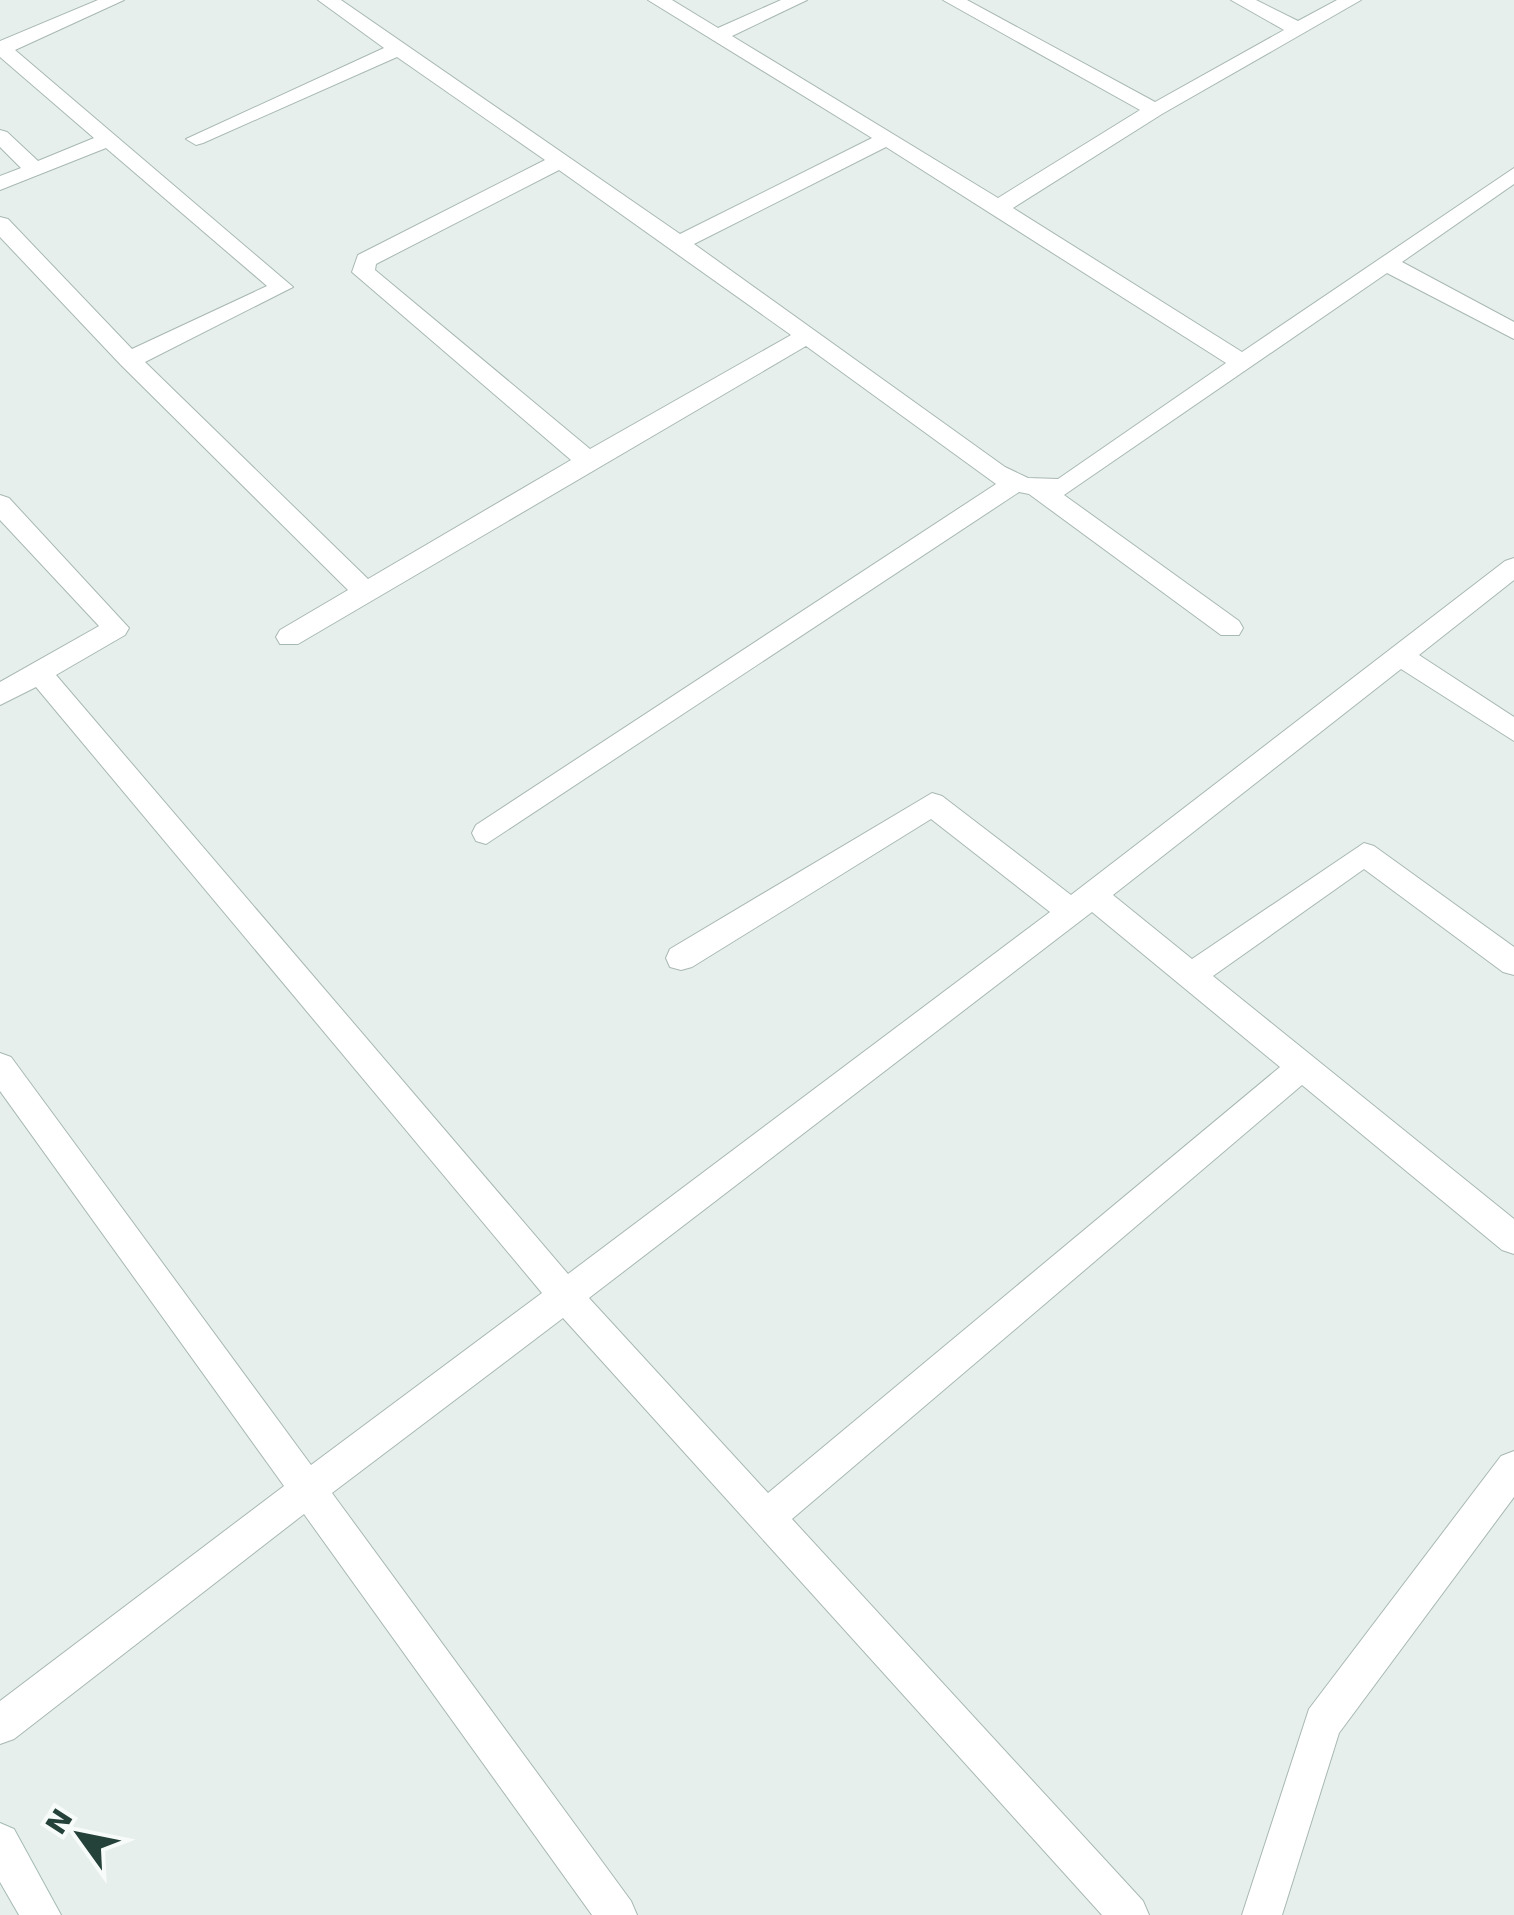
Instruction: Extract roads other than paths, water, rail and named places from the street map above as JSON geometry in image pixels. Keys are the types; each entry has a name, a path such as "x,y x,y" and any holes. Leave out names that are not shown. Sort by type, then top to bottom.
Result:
{"street":[{"path":"114,0 0,48 282,287 129,360"},
{"path":"328,0 1230,628"},
{"path":"658,0 887,138 1243,363"},
{"path":"717,36 797,0"},
{"path":"953,0 1155,110"},
{"path":"1241,0 1298,29"},
{"path":"998,208 1155,110 1351,0"},
{"path":"196,139 398,50"},
{"path":"0,136 34,169"},
{"path":"679,243 887,138"},
{"path":"0,184 108,139"},
{"path":"562,160 366,260 363,272 588,461"},
{"path":"486,833 1026,486 1064,486 1514,174"},
{"path":"0,224 129,360 364,590"},
{"path":"1386,263 1514,332"},
{"path":"289,637 807,336"},
{"path":"0,504 116,628 0,695"},
{"path":"0,1725 306,1488 1082,904 1514,567"},
{"path":"1400,654 1514,731"},
{"path":"40,674 566,1296 1130,1915"},
{"path":"681,958 932,804 1189,976 1514,1239"},
{"path":"1189,976 1364,854 1514,963"},
{"path":"0,1066 617,1915"},
{"path":"767,1517 1304,1066"},
{"path":"1262,1915 1324,1723 1514,1468"},
{"path":"0,1844 21,1898"}]}
